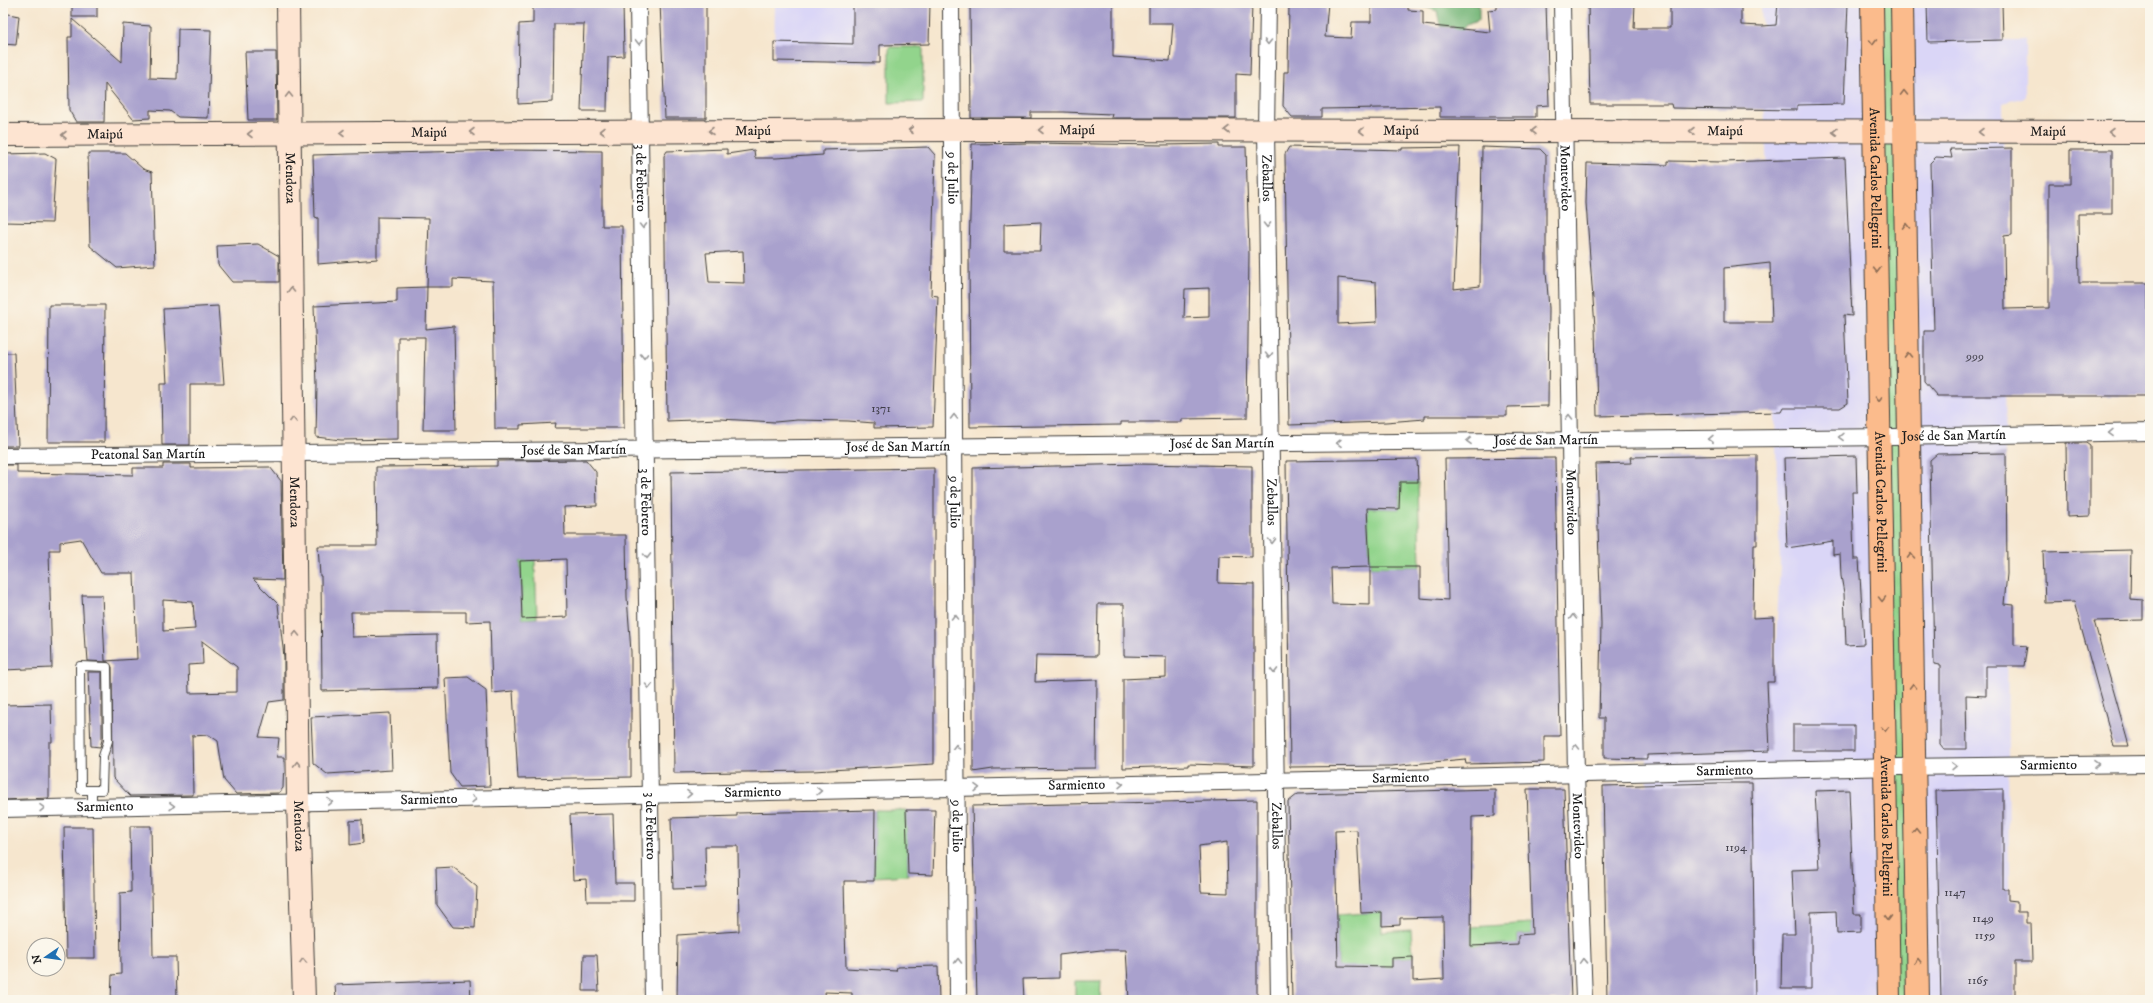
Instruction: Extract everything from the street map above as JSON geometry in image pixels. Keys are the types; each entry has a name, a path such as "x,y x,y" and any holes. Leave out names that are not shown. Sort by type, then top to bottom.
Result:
{"main road":[{"name":"Mendoza","path":"288,3 298,803 304,1000"},
{"name":"Avenida Carlos Pellegrini","path":"1872,3 1889,1000"},
{"name":"Avenida Carlos Pellegrini","path":"1902,3 1918,1000"},
{"name":"Maipú","path":"3,136 952,130 2150,132"}],"street":[{"name":"3 de Febrero","path":"638,3 646,450 653,1000"},
{"name":"9 de Julio","path":"951,3 958,1000"},
{"name":"Zeballos","path":"1268,3 1266,130 1279,1000"},
{"name":"Montevideo","path":"1562,3 1576,774 1584,1000"},
{"name":"José de San Martín","path":"294,454 1880,437 2150,432"},
{"name":"Peatonal San Martín","path":"3,456 294,454"},
{"name":"Sarmiento","path":"3,809 1576,774 2150,764"}],"lane":[{"path":"80,666 107,667 108,741 102,756 102,790 92,790 81,790 80,666"},
{"path":"92,790 92,807"}],"shaded area":[{"path":"775,3 881,3 880,63 774,61"},
{"path":"1761,3 2002,3 2003,40 2025,40 2025,97 2003,103 2010,1000 1653,1000 1645,677 1774,676 1780,566"}],"green space":[{"path":"1421,3 1479,3 1479,20 1467,25 1459,34 1453,27 1440,26 1437,11 1422,6"},
{"path":"1872,3 1902,3 1918,1000 1889,1000"},
{"path":"889,47 923,47 923,102 889,103"},
{"path":"1400,482 1418,482 1420,567 1370,567 1367,508 1399,509"},
{"path":"535,560 537,618 522,619 520,561"},
{"path":"875,810 906,810 908,875 874,877"},
{"path":"1382,912 1382,932 1411,930 1413,957 1392,958 1392,979 1379,967 1338,967 1337,915"},
{"path":"1532,923 1533,934 1518,935 1518,972 1507,973 1506,944 1471,946 1472,927"},
{"path":"1075,981 1101,981 1100,1000 1075,1000"}],"building":[{"path":"72,3 97,3 97,17 72,17"},
{"path":"533,3 623,3 624,56 608,57 607,111 581,111 584,24 554,24 553,102 518,104 519,24 533,23"},
{"path":"660,3 706,3 706,118 665,118"},
{"path":"853,3 930,3 929,44 880,45 880,63 774,61 774,42 853,44"},
{"path":"970,3 1113,3 1113,57 1170,61 1173,23 1149,23 1149,3 1252,3 1250,75 1236,74 1236,118 1111,118 1112,114 1031,112 1031,118 971,118"},
{"path":"1289,3 1328,3 1325,37 1351,38 1352,22 1371,22 1371,3 1408,3 1408,10 1423,11 1423,25 1490,32 1488,10 1497,9 1497,3 1546,3 1549,105 1536,106 1536,117 1440,117 1440,107 1322,109 1322,117 1292,117 1283,106 1284,72 1288,72"},
{"path":"1588,3 1635,3 1634,28 1670,28 1670,3 1741,3 1741,25 1762,26 1776,25 1778,3 1848,3 1844,104 1797,105 1797,110 1672,108 1671,104 1590,104"},
{"path":"1927,3 2002,3 2003,40 1928,42"},
{"path":"3,13 19,16 16,45 3,44"},
{"path":"72,19 122,62 123,24 151,26 150,78 177,79 178,29 211,30 208,118 178,117 170,111 150,110 150,118 133,119 105,84 104,122 76,122 69,110 68,37 72,37"},
{"path":"245,52 276,52 277,120 248,120"},
{"path":"972,144 1219,144 1219,147 1246,147 1249,254 1247,418 1182,419 1182,422 1121,422 1121,425 970,427 969,252","holes":["1041,222 1040,251 1004,251 1004,224","1209,288 1209,317 1184,318 1185,289"]},
{"path":"928,147 935,155 931,295 938,296 933,427 874,428 874,423 848,421 797,420 775,422 720,419 667,421 664,156 667,151 727,149 727,154 754,150 755,158 776,158 823,155 823,150","holes":["743,251 744,283 709,282 706,253"]},
{"path":"1289,147 1402,150 1402,148 1460,147 1454,289 1480,286 1482,147 1540,149 1546,155 1546,272 1549,308 1548,406 1507,407 1507,416 1425,416 1425,419 1386,422 1289,425 1285,154","holes":["1338,278 1376,282 1377,322 1338,324"]},
{"path":"2012,148 2012,235 2004,236 2005,309 2049,308 2049,184 2070,184 2070,150 2112,150 2112,214 2078,214 2079,283 2148,283 2148,316 2150,316 2150,396 1937,396 1924,381 1924,331 1934,331 1930,163 1936,157 1952,158 1950,149"},
{"path":"508,150 602,151 602,226 622,226 624,428 555,428 556,423 520,425 520,429 495,429 493,281 453,279 453,287 427,287 429,218 377,217 377,259 318,264 318,218 315,217 313,155"},
{"path":"45,153 56,159 52,223 3,222 3,154"},
{"path":"88,153 125,153 143,169 152,172 155,265 117,268 90,246"},
{"path":"1845,158 1852,316 1844,315 1848,403 1840,408 1783,408 1781,412 1597,416 1595,327 1586,203 1587,163 1668,165 1668,161 1723,162","holes":["1770,263 1772,322 1724,322 1724,268"]},
{"path":"258,244 279,256 279,282 232,282 218,265 217,246"},
{"path":"427,287 426,329 454,326 456,430 423,430 425,337 398,337 398,439 341,440 316,437 317,384 314,306 397,302 397,288"},
{"path":"49,305 105,305 104,442 48,442"},
{"path":"218,306 224,384 190,384 190,445 162,445 161,383 167,383 163,309"},
{"path":"3,353 14,353 18,446 3,446"},
{"path":"2066,443 2086,443 2090,446 2090,516 2067,517"},
{"path":"2006,453 2007,574 2004,604 2014,605 2014,645 2027,646 2024,666 1986,666 1986,696 1966,695 1967,749 1944,749 1940,744 1940,665 1934,664 1930,460 1937,454"},
{"path":"1757,455 1757,545 1754,545 1753,618 1774,617 1774,682 1767,682 1770,751 1647,755 1647,759 1604,758 1604,718 1599,718 1601,624 1596,464 1631,463 1630,457"},
{"path":"1856,456 1857,492 1852,492 1854,559 1859,559 1864,644 1846,645 1844,593 1841,576 1840,554 1833,555 1833,541 1787,548 1784,458"},
{"path":"1555,458 1560,736 1544,736 1544,762 1466,764 1465,759 1391,766 1290,767 1286,461 1417,459 1418,482 1400,482 1399,509 1367,508 1370,567 1420,567 1420,598 1448,600 1445,459","holes":["1370,567 1370,605 1332,604 1331,568"]},
{"path":"586,460 596,472 597,506 564,507 565,535 626,535 627,597 631,652 631,777 518,779 513,691 492,693 490,621 466,622 466,612 351,612 352,637 437,635 438,688 322,691 321,576 318,546 377,546 376,467 497,466 497,461","holes":["566,559 567,617 522,619 520,561"]},
{"path":"163,464 191,464 191,468 270,467 281,481 283,580 253,579 278,604 284,657 284,700 269,702 259,737 279,738 277,757 284,757 283,788 279,793 236,794 224,780 218,741 209,735 192,736 193,795 130,796 113,778 112,667 108,662 88,661 87,648 85,648 82,595 102,595 105,661 137,659 134,573 101,573 81,539 60,542 60,550 49,550 52,668 3,670 3,465 17,465 17,473 133,475 133,468 163,468","holes":["163,600 193,602 195,629 163,631","202,641 237,667 237,692 189,693 188,665 203,664"]},
{"path":"1138,464 1252,466 1252,557 1219,556 1218,583 1254,584 1254,766 1188,764 1188,766 1123,768 1123,679 1166,677 1166,657 1124,656 1124,604 1098,604 1097,656 1036,655 1035,682 1097,680 1096,768 993,769 973,772 973,468"},
{"path":"934,468 934,764 813,771 674,773 671,472"},
{"path":"2131,550 2130,599 2143,600 2143,620 2094,621 2129,746 2114,746 2074,602 2045,603 2043,552"},
{"path":"88,672 102,672 102,740 100,747 91,746"},
{"path":"468,677 486,690 490,786 460,787 450,773 445,678"},
{"path":"51,704 52,742 49,742 49,798 3,800 3,705"},
{"path":"390,713 392,770 327,774 313,763 311,717"},
{"path":"1793,725 1854,725 1854,751 1793,751"},
{"path":"1752,783 1755,1000 1607,1000 1603,786"},
{"path":"1495,789 1495,816 1472,817 1471,946 1518,944 1518,935 1532,934 1527,789 1564,789 1571,1000 1292,1000 1288,802 1298,794","holes":["1357,830 1361,913 1382,912 1382,926 1400,925 1400,918 1443,917 1444,979 1413,981 1413,957 1392,958 1392,967 1338,966 1335,831"]},
{"path":"2003,789 2003,889 2008,889 2008,900 2017,901 2017,912 2026,912 2026,923 2031,923 2032,962 2015,962 2015,1000 1941,1000 1936,791"},
{"path":"1849,790 1854,914 1861,914 1861,932 1837,933 1836,911 1811,912 1811,989 1781,989 1782,934 1795,934 1792,870 1819,869 1815,791"},
{"path":"1257,800 1257,1000 1129,1000 1126,950 1101,950 1059,955 1059,978 1023,979 1024,1000 977,1000 972,806","holes":["1227,842 1228,893 1201,892 1199,846"]},
{"path":"875,810 874,881 844,881 846,968 896,971 897,967 938,966 939,1000 852,1000 852,993 825,992 826,1000 677,1000 678,935 739,931 738,846 705,846 706,888 673,889 671,818 737,816 737,813"},
{"path":"906,810 935,810 933,875 908,874"},
{"path":"613,814 615,883 634,883 634,901 587,901 586,879 573,880 570,815"},
{"path":"362,820 363,843 350,845 350,821"},
{"path":"130,826 151,826 153,957 176,957 177,1000 111,1000 112,975 121,974 120,893 131,892"},
{"path":"64,827 93,827 95,958 66,958"},
{"path":"453,867 477,887 475,928 453,927 437,905 436,868"},
{"path":"584,955 597,955 599,991 583,991"},
{"path":"470,980 471,1000 336,1000 335,985"}]}
